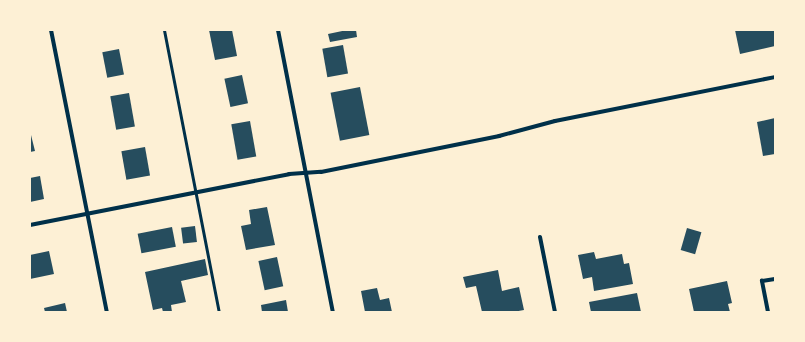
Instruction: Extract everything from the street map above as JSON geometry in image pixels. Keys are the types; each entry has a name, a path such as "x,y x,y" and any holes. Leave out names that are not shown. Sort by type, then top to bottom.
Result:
{"street":[{"path":"51,30 107,312"},
{"path":"278,30 333,312"},
{"path":"30,225 305,172 321,172 499,136 555,121 775,77"},
{"path":"540,238 555,312"},
{"path":"768,312 762,281 775,279"}],"lane":[{"path":"164,30 195,193 220,312"}],"building":[{"path":"209,30 232,30 237,56 215,60"},
{"path":"347,30 356,30 357,37 330,42 328,34"},
{"path":"735,30 775,30 775,46 740,54"},
{"path":"343,45 348,74 327,77 322,49"},
{"path":"119,49 124,75 107,78 102,52"},
{"path":"242,75 248,103 230,107 224,79"},
{"path":"360,87 369,135 340,141 331,93"},
{"path":"129,93 135,126 116,130 110,96"},
{"path":"775,118 775,154 763,156 757,122"},
{"path":"250,121 256,156 238,160 231,124"},
{"path":"30,131 35,151 30,152"},
{"path":"145,147 150,176 126,180 121,151"},
{"path":"40,176 44,199 30,202 30,178"},
{"path":"267,207 275,245 246,250 241,226 251,224 249,210"},
{"path":"195,226 197,242 183,244 181,228"},
{"path":"172,227 176,247 141,253 138,234"},
{"path":"687,228 701,232 695,254 681,250"},
{"path":"49,251 54,274 30,279 30,255"},
{"path":"594,252 596,259 622,254 624,264 629,263 633,284 594,291 592,277 583,279 578,255"},
{"path":"277,257 283,286 265,290 258,261"},
{"path":"205,259 208,275 181,281 186,302 171,305 172,312 163,312 162,308 153,310 145,272"},
{"path":"498,270 502,291 519,287 524,310 513,312 482,312 476,286 466,288 463,277"},
{"path":"727,281 732,303 728,304 730,312 694,312 689,289"},
{"path":"377,288 380,300 389,298 392,312 365,312 361,291"},
{"path":"637,293 641,312 591,312 589,302"},
{"path":"286,300 288,312 262,312 261,305"},
{"path":"65,303 67,312 45,312 44,308"}]}
